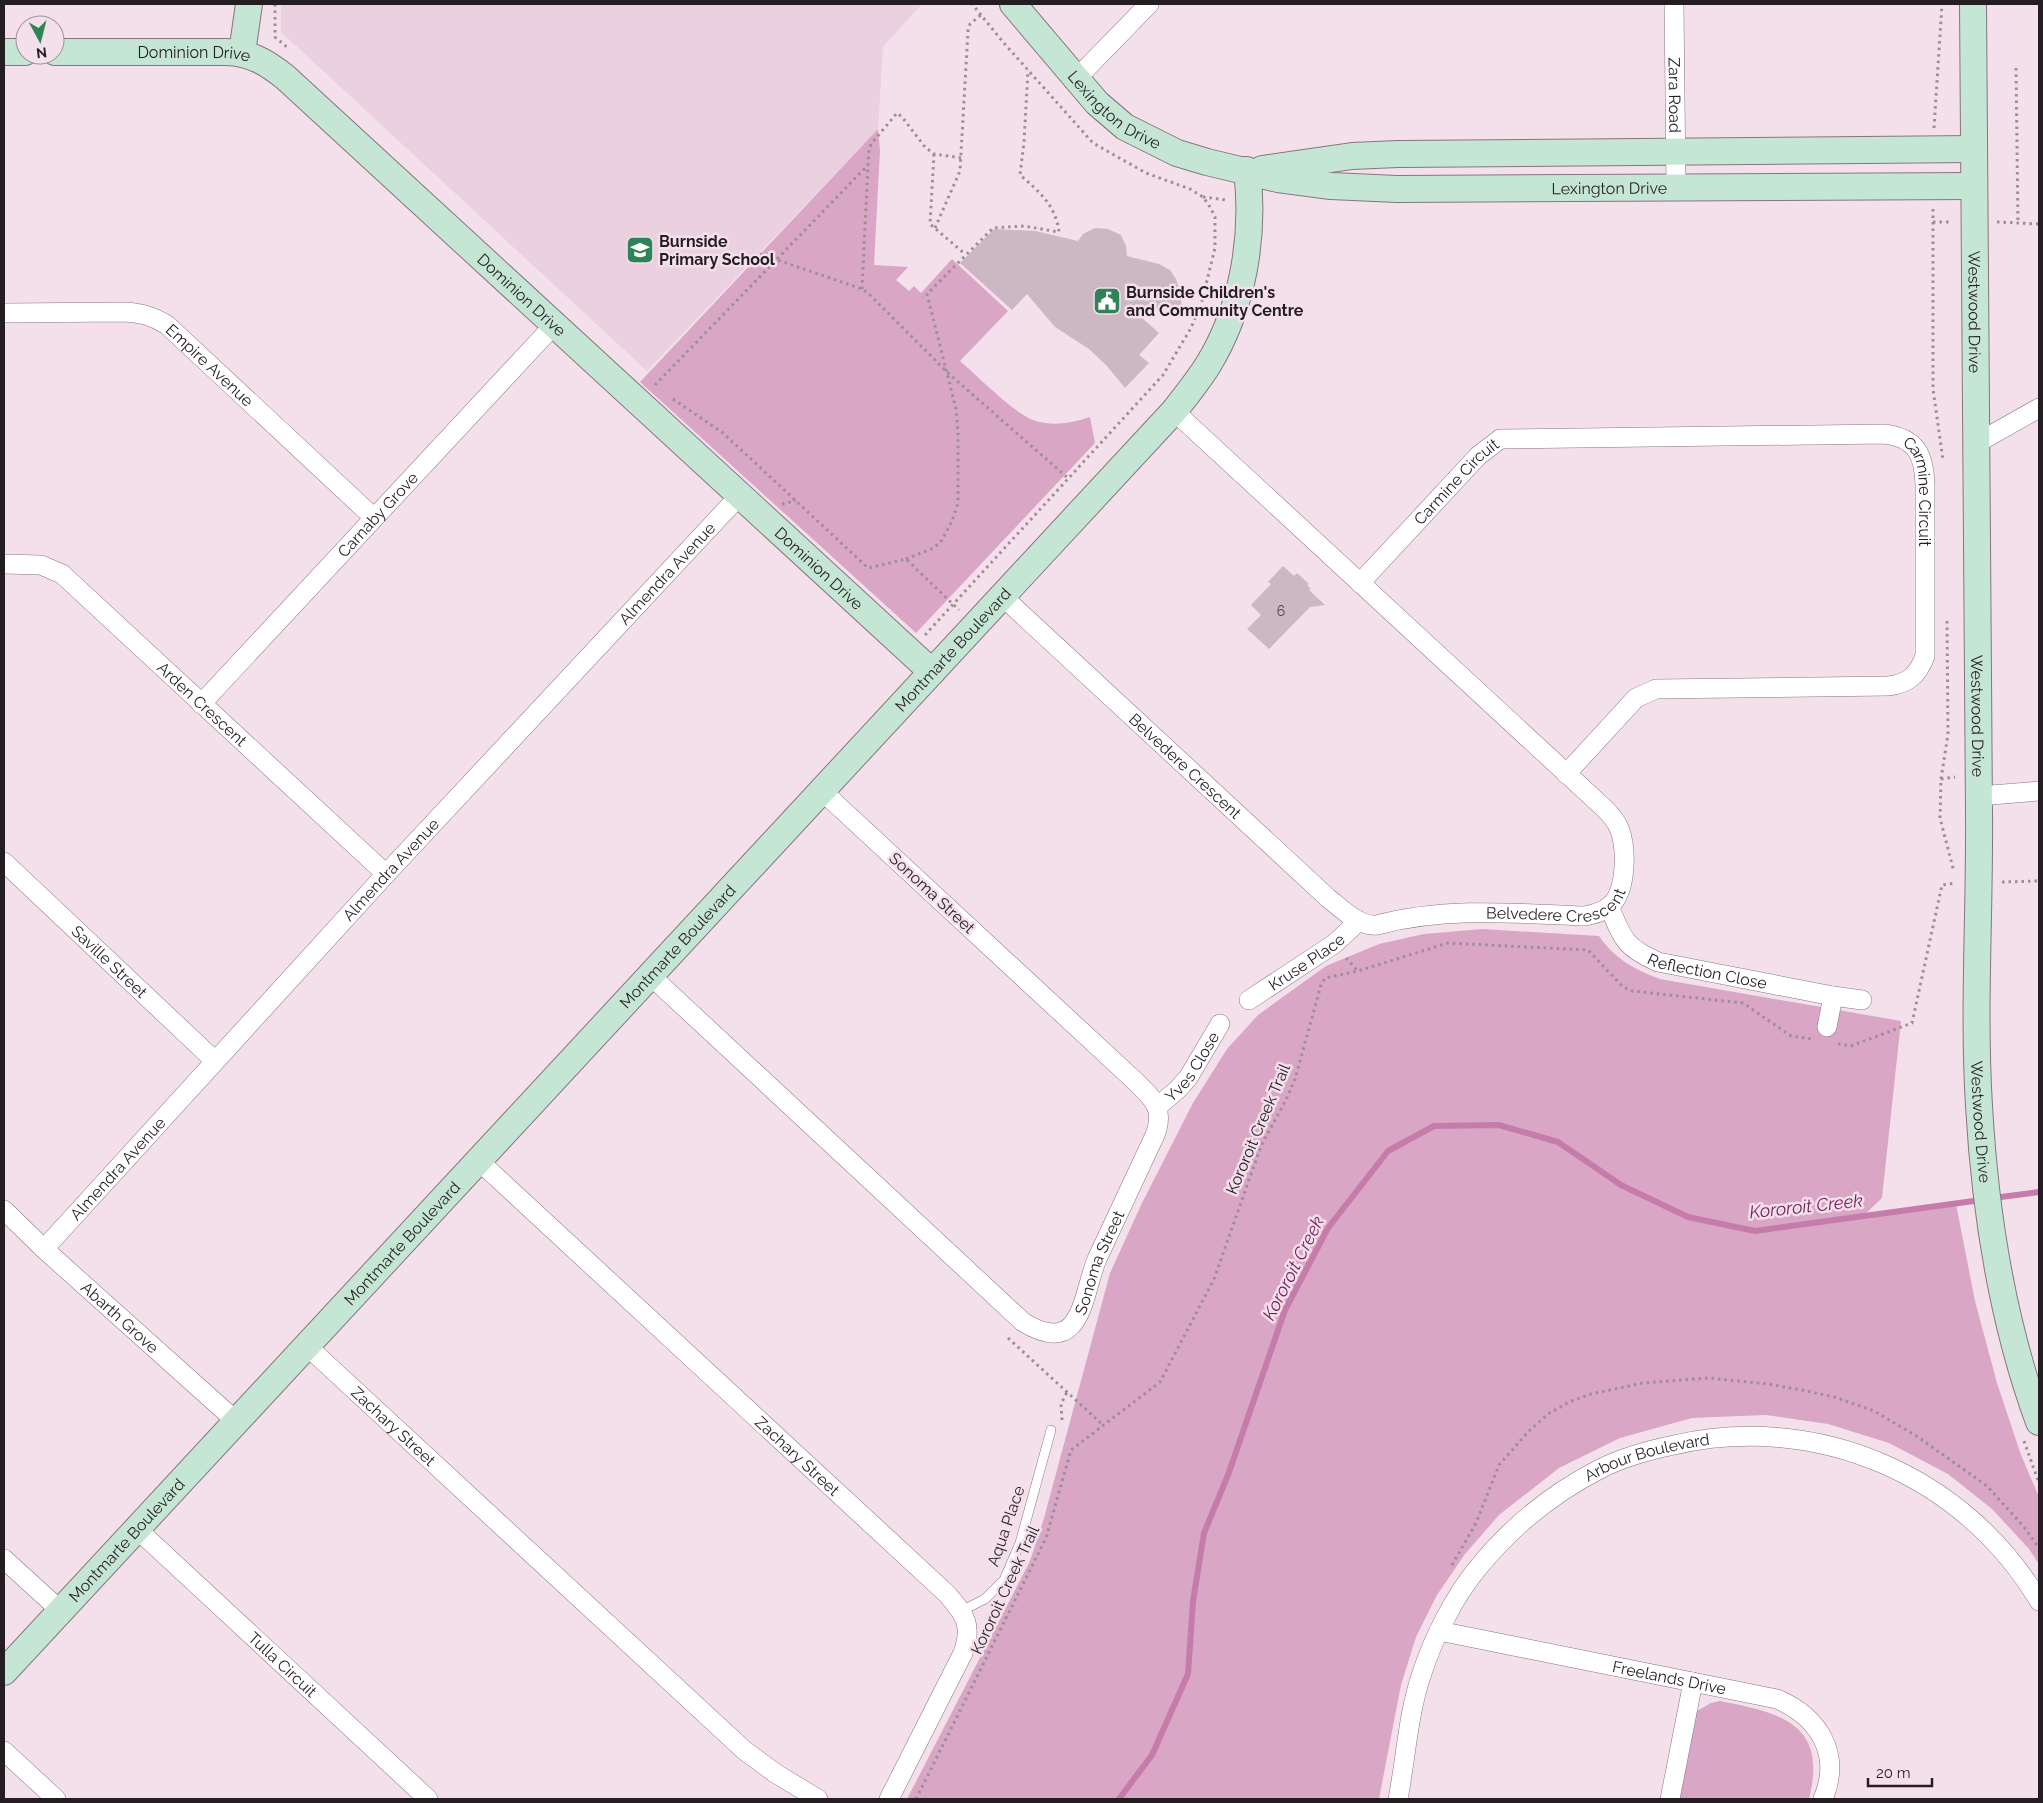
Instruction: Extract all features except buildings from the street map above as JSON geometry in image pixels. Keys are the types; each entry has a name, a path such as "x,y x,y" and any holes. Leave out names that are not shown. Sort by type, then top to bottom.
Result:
{"street":[{"path":"242,52 249,4"},
{"name":"Lexington Drive","path":"1013,4 1096,103 1111,116 1152,141 1185,155 1278,179 1397,189 1676,186 1974,186"},
{"path":"1076,79 1149,4"},
{"name":"Zara Road","path":"1674,4 1676,186"},
{"name":"Westwood Drive","path":"1973,4 1977,443 1979,1106 1990,1215 2012,1326 2039,1422"},
{"name":"Dominion Drive","path":"65,52 242,52 267,62 285,76 932,672"},
{"name":"Lexington Drive","path":"1247,170 1352,156 1974,149"},
{"name":"Montmarte Boulevard","path":"4,1672 1174,411 1208,364 1222,339 1233,311 1241,281 1248,229 1247,170"},
{"name":"Empire Avenue","path":"4,313 125,312 144,314 156,318 174,332 373,518"},
{"name":"Carnaby Grove","path":"201,704 554,325"},
{"path":"1977,443 2039,408"},
{"name":"Belvedere Crescent","path":"1002,596 1328,898 1359,921 1372,926 1414,917 1470,912 1585,916 1601,911 1616,899 1622,882 1623,849 1615,820 1174,411"},
{"name":"Carmine Circuit","path":"1360,583 1478,456 1500,439 1884,434 1898,436 1909,442 1922,459 1925,485 1925,656 1916,675 1899,685 1888,686 1656,689 1636,698 1566,774"},
{"name":"Almendra Avenue","path":"44,1249 386,874 740,495"},
{"name":"Arden Crescent","path":"4,564 41,565 62,574 386,874"},
{"name":"Sonoma Street","path":"650,976 1023,1322 1045,1332 1065,1330 1078,1318 1096,1259 1155,1135 1159,1118 1158,1107 1136,1080 822,791"},
{"path":"1978,796 2039,791"},
{"name":"Saville Street","path":"4,862 215,1061"},
{"name":"Reflection Close","path":"1609,906 1622,937 1636,953 1658,962 1833,996"},
{"name":"Kruse Place","path":"1249,1000 1334,944 1359,921"},
{"path":"1826,1037 1833,996 1862,1000"},
{"name":"Yves Close","path":"1158,1107 1188,1078 1220,1024"},
{"name":"Zachary Street","path":"480,1161 947,1594 961,1611 968,1630 968,1639 963,1653 890,1799"},
{"name":"Abarth Grove","path":"4,1210 44,1249 237,1422"},
{"name":"Zachary Street","path":"308,1346 744,1750 775,1773 818,1799"},
{"name":"Arbour Boulevard","path":"1398,1799 1421,1674 1440,1631 1476,1570 1501,1542 1525,1519 1549,1500 1602,1468 1630,1457 1692,1441 1761,1435 1791,1438 1862,1455 1924,1484 1955,1505 2009,1557 2028,1581 2039,1601"},
{"name":"Tulla Circuit","path":"137,1529 428,1799"},
{"path":"4,1559 61,1611"},
{"name":"Freelands Drive","path":"1440,1631 1777,1699 1794,1706 1816,1726 1828,1754 1829,1777 1823,1799"},
{"path":"1670,1799 1694,1682"},
{"path":"4,1751 56,1799"}],"lane":[{"name":"Aqua Place","path":"961,1611 984,1599 1004,1580 1020,1543 1050,1430"}],"path":[{"path":"275,4 276,37 290,49"},
{"path":"910,653 952,604 1163,375 1192,328 1210,273 1215,248 1215,217 1202,197 1190,189 1146,172 1094,143 1003,42 972,4"},
{"path":"1934,150 1942,4"},
{"path":"935,228 960,171 968,31 970,24 982,14"},
{"path":"2016,68 2018,223"},
{"path":"667,394 723,433 868,568 906,559 934,548 942,540 952,521 958,503 958,434 956,408 927,294 993,228 1024,226 1059,232 1058,219 1054,210 1038,191 1020,175 1024,142 1028,69"},
{"path":"862,289 868,165 871,144 897,113 925,147 934,154 962,158"},
{"path":"934,154 930,224 965,254"},
{"path":"655,385 868,165"},
{"path":"760,254 862,289 948,373 1069,479"},
{"path":"648,379 661,390"},
{"path":"906,559 975,625"},
{"name":"Kororoit Creek Trail","path":"916,1799 1046,1538 1071,1450 1160,1382 1214,1279 1261,1146 1295,1079 1324,978 1358,971 1448,943 1588,950 1623,987 1632,991 1743,1003 1791,1036 1826,1037 1851,1046 1912,1023 1942,885 1957,883"},
{"path":"1005,1335 1103,1425"},
{"path":"1450,1570 1476,1523 1499,1465 1528,1432 1548,1414 1568,1402 1609,1390 1643,1383 1708,1378 1760,1382 1802,1390 1834,1397 1874,1411 1918,1437 1987,1486 2024,1527 2039,1548"},
{"path":"1050,1430 1062,1426 1061,1404 1067,1392"}],"shaded area":[{"name":"Burnside Primary School","path":"281,4 922,4 883,47 878,129 647,371 281,32"},
{"path":"878,129 880,150 874,265 908,267 896,280 909,291 914,286 921,293 952,259 1008,311 960,361 1005,401 1033,420 1047,423 1062,423 1090,417 1095,443 916,633 640,382"},
{"path":"1482,929 1599,936 1618,957 1642,972 1660,979 1901,1021 1882,1198 1862,1217 1956,1204 1975,1301 1997,1383 2021,1455 2039,1497 2039,1564 2029,1549 1992,1509 1948,1474 1889,1443 1828,1424 1766,1415 1692,1418 1620,1438 1559,1468 1499,1515 1465,1554 1437,1595 1416,1637 1401,1685 1379,1799 907,1799 1030,1561 1044,1518 1110,1273 1142,1203 1193,1103 1227,1049 1258,1015 1326,966 1379,944 1424,934"},
{"path":"1720,1701 1763,1711 1780,1718 1795,1726 1806,1738 1812,1754 1813,1774 1809,1799 1679,1799 1697,1711 1711,1703"}],"waterway":[{"name":"Kororoit Creek","path":"1119,1799 1152,1755 1188,1674 1193,1601 1204,1533 1228,1475 1285,1310 1328,1228 1388,1151 1434,1126 1499,1125 1558,1142 1621,1185 1688,1217 1755,1231 1981,1200"},
{"name":"Kororoit Creek","path":"1993,1198 2039,1192"}],"place":[{"name":"Burnside Primary School","path":"640,250"},
{"name":"Burnside Children's and Community Centre","path":"1107,301"}]}
